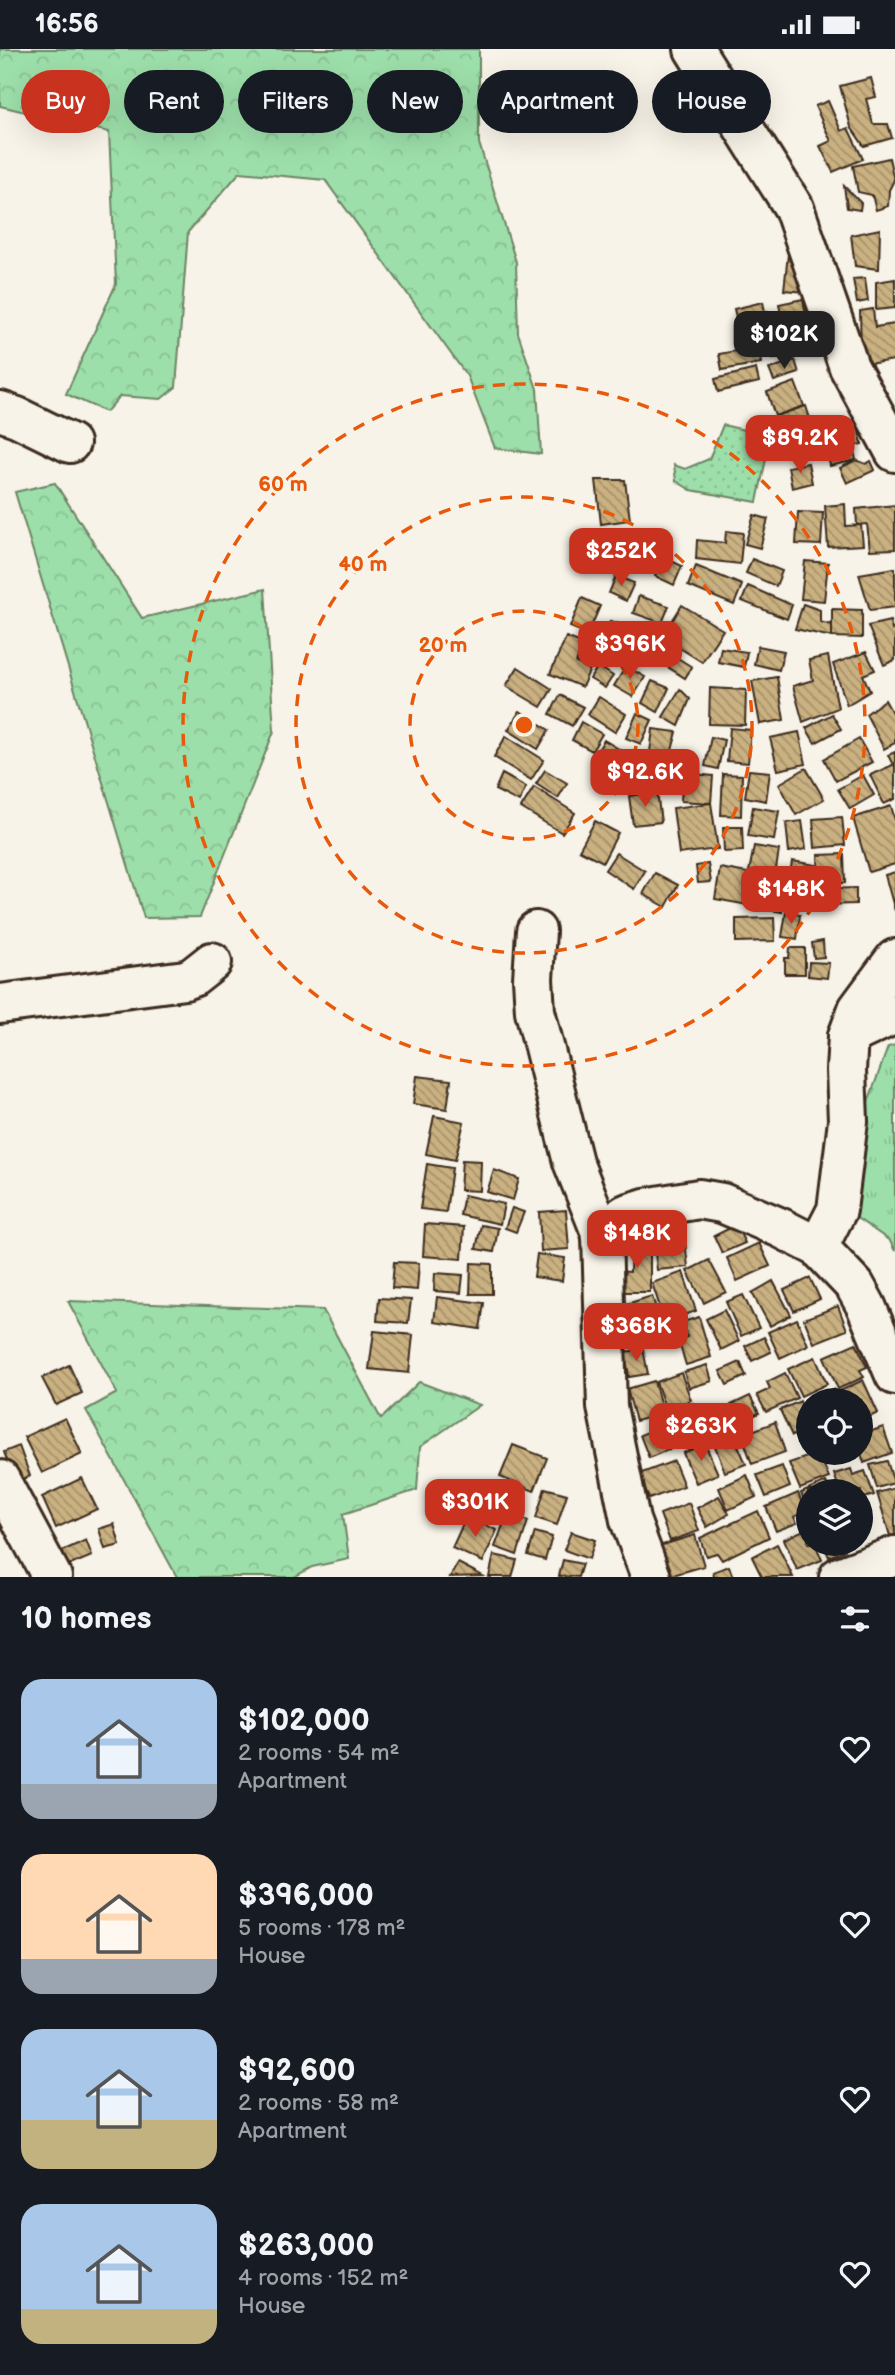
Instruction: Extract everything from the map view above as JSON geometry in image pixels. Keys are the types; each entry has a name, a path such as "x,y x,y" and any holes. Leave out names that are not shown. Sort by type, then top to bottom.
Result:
{"street":[{"path":"694,49 794,208 849,367 895,452"},
{"path":"0,411 70,443"},
{"path":"536,931 533,979 535,1010 573,1162 602,1235 607,1407 630,1520 651,1577"},
{"path":"818,1247 837,1210 848,1121 848,1036 858,1009 895,958"},
{"path":"0,1005 185,980 212,962"},
{"path":"848,1036 895,1014"},
{"path":"602,1235 626,1214 645,1208 699,1199 742,1210 818,1247 855,1286 895,1375"},
{"path":"0,1480 52,1577"},
{"path":"839,1577 895,1556"}],"green space":[{"path":"0,49 479,49 477,133 516,262 518,333 537,389 541,454 495,448 467,376 325,180 240,172 188,232 176,387 161,399 120,396 106,412 66,394 116,284 109,133 110,70 21,70 21,111 0,106"},
{"path":"723,425 744,430 766,459 757,502 691,490 676,481 674,465 685,469 709,459"},
{"path":"55,483 142,618 265,589 274,731 200,917 144,918 15,492"},
{"path":"895,1045 895,1251 890,1241 851,1214 858,1130 888,1047"},
{"path":"68,1301 323,1310 381,1419 419,1382 480,1405 420,1447 417,1490 343,1514 349,1559 312,1567 294,1577 177,1577 86,1410 117,1393"}],"building":[{"path":"871,78 876,97 866,99 873,124 888,124 892,138 864,146 851,127 840,86"},
{"path":"828,101 841,131 848,128 863,159 833,172 820,146 831,141 815,106"},
{"path":"889,158 894,180 889,190 888,206 876,210 872,195 858,192 853,166"},
{"path":"844,186 861,203 860,210 847,208"},
{"path":"880,229 879,269 855,266 851,235"},
{"path":"788,254 809,256 805,292 784,290"},
{"path":"865,278 868,301 857,303 853,279"},
{"path":"895,279 895,308 876,310 876,282"},
{"path":"803,299 808,326 784,330 779,304"},
{"path":"763,302 765,312 774,313 780,338 743,347 734,309"},
{"path":"873,309 875,327 895,324 895,360 867,364 865,350 861,350 860,311"},
{"path":"794,339 798,351 773,359 769,347"},
{"path":"758,347 761,363 722,370 719,354"},
{"path":"795,360 799,373 774,381 769,369"},
{"path":"756,369 759,382 718,392 715,379"},
{"path":"795,382 804,406 775,416 767,392"},
{"path":"806,406 812,425 801,429 802,442 788,447 776,416"},
{"path":"858,426 862,444 853,446 856,460 830,466 824,433"},
{"path":"856,460 866,464 871,461 875,470 847,483 840,468"},
{"path":"808,463 812,483 792,488 788,467"},
{"path":"596,480 625,480 630,520 601,524"},
{"path":"845,504 846,526 861,525 863,545 828,547 825,506"},
{"path":"895,505 895,549 870,550 867,524 857,525 856,509"},
{"path":"798,512 823,513 821,545 796,544"},
{"path":"754,515 768,519 760,548 745,544"},
{"path":"644,529 661,536 653,554 636,547"},
{"path":"613,530 636,540 624,570 600,561"},
{"path":"726,531 743,533 740,564 696,559 697,540 725,543"},
{"path":"663,557 682,566 674,585 655,576"},
{"path":"752,559 782,571 776,586 746,573"},
{"path":"805,561 828,563 824,601 801,599"},
{"path":"696,566 742,585 734,605 688,586"},
{"path":"895,568 895,607 870,610 859,574"},
{"path":"616,576 634,583 626,601 609,593"},
{"path":"748,586 792,605 787,619 742,601"},
{"path":"639,596 669,606 662,623 633,613"},
{"path":"582,598 600,606 588,634 570,627"},
{"path":"803,604 820,610 820,622 832,625 832,637 795,629"},
{"path":"682,605 723,630 702,662 662,637"},
{"path":"832,609 862,610 862,638 832,637"},
{"path":"610,621 629,626 618,664 600,659"},
{"path":"890,621 892,630 895,628 895,660 884,665 868,626"},
{"path":"635,636 655,639 651,661 631,657"},
{"path":"566,637 584,644 576,663 590,669 582,687 550,674"},
{"path":"758,646 784,651 779,670 754,664"},
{"path":"721,648 747,652 744,667 718,662"},
{"path":"665,650 692,667 685,678 658,661"},
{"path":"866,652 875,670 863,675 870,691 847,705 833,664"},
{"path":"828,656 838,708 803,722 793,686 813,680 809,660"},
{"path":"598,666 613,676 605,688 590,679"},
{"path":"626,666 645,677 633,697 614,686"},
{"path":"518,667 552,689 541,707 506,686"},
{"path":"777,677 784,720 760,724 752,681"},
{"path":"652,681 669,688 658,712 642,703"},
{"path":"710,688 746,690 745,725 709,724"},
{"path":"680,689 690,699 679,726 663,717"},
{"path":"560,695 583,707 572,726 550,714"},
{"path":"599,697 626,714 615,732 588,715"},
{"path":"885,700 895,718 895,743 884,749 866,714"},
{"path":"520,711 549,730 538,749 508,730"},
{"path":"637,713 652,720 641,744 626,738"},
{"path":"832,714 841,729 815,743 806,728"},
{"path":"581,722 602,734 592,751 572,740"},
{"path":"730,728 751,730 748,763 727,761"},
{"path":"653,729 677,732 671,754 650,752"},
{"path":"799,732 806,764 778,770 770,738"},
{"path":"506,736 544,760 531,780 494,757"},
{"path":"711,737 724,740 718,769 705,766"},
{"path":"859,739 872,762 836,781 824,759"},
{"path":"604,740 627,754 618,767 596,753"},
{"path":"895,752 895,799 884,804 870,775 893,765 888,755"},
{"path":"638,760 673,764 671,793 631,781"},
{"path":"806,768 824,799 796,815 779,784"},
{"path":"545,770 567,783 558,798 536,784"},
{"path":"749,770 770,772 766,801 745,797"},
{"path":"683,773 713,776 711,803 681,801"},
{"path":"502,774 526,787 519,802 495,790"},
{"path":"723,774 742,775 741,816 721,815"},
{"path":"863,775 874,795 850,809 838,789"},
{"path":"534,787 575,813 562,833 521,808"},
{"path":"657,792 661,822 633,825 629,796"},
{"path":"711,803 718,849 679,854 673,808"},
{"path":"891,806 895,820 895,864 869,872 853,818"},
{"path":"753,807 779,811 774,840 748,836"},
{"path":"842,817 845,845 815,848 813,819"},
{"path":"595,821 618,833 603,862 579,850"},
{"path":"802,821 806,849 789,852 786,823"},
{"path":"723,827 742,827 743,851 724,852"},
{"path":"754,846 779,850 775,876 749,872"},
{"path":"616,853 645,871 634,889 605,870"},
{"path":"844,854 845,883 819,883 818,855"},
{"path":"792,861 816,865 810,900 787,897"},
{"path":"708,864 711,882 698,883 696,866"},
{"path":"720,868 753,874 748,905 715,899"},
{"path":"895,872 895,911 885,875"},
{"path":"655,873 678,885 666,907 643,894"},
{"path":"759,876 787,880 782,912 753,907"},
{"path":"856,888 856,904 821,905 825,889"},
{"path":"786,912 800,915 797,939 782,937"},
{"path":"774,918 775,941 736,942 736,919"},
{"path":"823,941 824,957 814,958 812,943"},
{"path":"790,948 805,948 805,974 785,974 785,958 789,958"},
{"path":"809,962 829,963 827,978 808,976"},
{"path":"417,1076 451,1080 447,1109 413,1104"},
{"path":"434,1116 464,1122 455,1160 426,1154"},
{"path":"462,1160 481,1161 480,1191 460,1190"},
{"path":"427,1164 452,1168 446,1212 420,1209"},
{"path":"494,1170 519,1179 513,1200 487,1192"},
{"path":"464,1195 504,1204 500,1224 460,1215"},
{"path":"512,1208 524,1212 516,1232 505,1228"},
{"path":"566,1210 569,1249 541,1251 539,1212"},
{"path":"425,1224 464,1227 462,1259 423,1256"},
{"path":"481,1225 498,1228 494,1252 476,1249"},
{"path":"736,1225 745,1243 722,1253 714,1236"},
{"path":"685,1241 688,1267 657,1270 654,1245"},
{"path":"631,1242 650,1242 650,1292 618,1292 618,1271 630,1272"},
{"path":"759,1243 770,1266 737,1281 727,1258"},
{"path":"537,1254 565,1258 562,1281 534,1277"},
{"path":"709,1260 726,1292 704,1303 687,1271"},
{"path":"394,1262 419,1263 417,1290 392,1288"},
{"path":"471,1263 492,1264 492,1294 470,1294"},
{"path":"683,1272 696,1311 665,1322 652,1283"},
{"path":"435,1273 463,1275 461,1293 434,1291"},
{"path":"810,1278 820,1299 794,1311 784,1290"},
{"path":"773,1281 791,1315 770,1326 752,1293"},
{"path":"743,1295 759,1328 741,1336 726,1302"},
{"path":"652,1296 660,1321 628,1331 620,1306"},
{"path":"437,1297 484,1303 480,1329 434,1322"},
{"path":"379,1298 411,1300 408,1323 377,1321"},
{"path":"838,1306 847,1330 814,1343 804,1319"},
{"path":"724,1310 739,1341 721,1350 706,1319"},
{"path":"699,1317 711,1357 686,1365 678,1340 687,1337 683,1322"},
{"path":"797,1319 808,1345 780,1358 768,1332"},
{"path":"374,1331 413,1335 409,1373 369,1369"},
{"path":"764,1337 771,1352 752,1361 745,1346"},
{"path":"856,1343 867,1367 860,1370 864,1377 838,1388 824,1357"},
{"path":"643,1349 648,1374 629,1377 625,1352"},
{"path":"815,1357 827,1384 818,1388 797,1388 788,1369"},
{"path":"740,1362 746,1376 727,1385 720,1371"},
{"path":"69,1365 82,1393 56,1405 42,1378"},
{"path":"707,1365 712,1381 689,1388 684,1372"},
{"path":"681,1373 691,1400 666,1410 656,1382"},
{"path":"785,1373 796,1398 766,1412 757,1395 770,1389 767,1382"},
{"path":"863,1380 867,1388 846,1388"},
{"path":"654,1381 663,1413 636,1421 627,1389"},
{"path":"750,1396 759,1413 739,1423 731,1405"},
{"path":"873,1402 878,1413 873,1415"},
{"path":"693,1403 705,1440 679,1448 672,1429 682,1426 676,1409"},
{"path":"796,1403 796,1434 792,1436 780,1410"},
{"path":"721,1410 729,1426 713,1434 706,1417"},
{"path":"65,1418 82,1454 42,1473 24,1437"},
{"path":"775,1422 785,1452 752,1464 742,1435"},
{"path":"663,1426 672,1448 649,1458 640,1435"},
{"path":"883,1427 892,1453 873,1460 873,1431"},
{"path":"733,1433 746,1464 725,1472 713,1441"},
{"path":"705,1444 718,1474 696,1483 683,1453"},
{"path":"513,1445 547,1458 534,1491 500,1477"},
{"path":"19,1446 30,1476 15,1482 4,1452"},
{"path":"674,1461 684,1486 649,1499 639,1474"},
{"path":"796,1461 796,1465 824,1465 829,1478 796,1480 789,1463"},
{"path":"887,1461 894,1483 877,1488 870,1465"},
{"path":"782,1466 790,1487 766,1497 757,1475"},
{"path":"851,1469 853,1475 865,1471 868,1479 836,1479 834,1474"},
{"path":"747,1475 756,1497 728,1510 719,1488"},
{"path":"82,1478 97,1509 56,1528 42,1497"},
{"path":"545,1488 567,1494 557,1525 536,1518"},
{"path":"895,1488 895,1537 891,1539 877,1493"},
{"path":"796,1494 796,1523 776,1531 766,1507"},
{"path":"719,1496 729,1514 707,1527 697,1508"},
{"path":"689,1503 699,1531 670,1541 660,1514"},
{"path":"758,1511 769,1537 722,1560 717,1553 706,1556 700,1538"},
{"path":"507,1514 528,1521 517,1555 495,1547"},
{"path":"466,1517 497,1530 483,1562 452,1548"},
{"path":"114,1524 120,1545 105,1549 99,1529"},
{"path":"535,1532 552,1537 545,1560 528,1555"},
{"path":"571,1532 595,1540 589,1559 564,1550"},
{"path":"796,1534 796,1556 820,1556 822,1560 797,1570 784,1539"},
{"path":"695,1535 704,1566 666,1577 656,1547"},
{"path":"86,1540 92,1556 68,1566 62,1551"},
{"path":"777,1544 793,1577 762,1577 752,1557"},
{"path":"494,1555 517,1560 512,1577 489,1577"},
{"path":"563,1560 582,1564 578,1577 559,1576"},
{"path":"458,1563 483,1576 450,1577"},
{"path":"729,1566 733,1577 714,1577 713,1572"}]}
